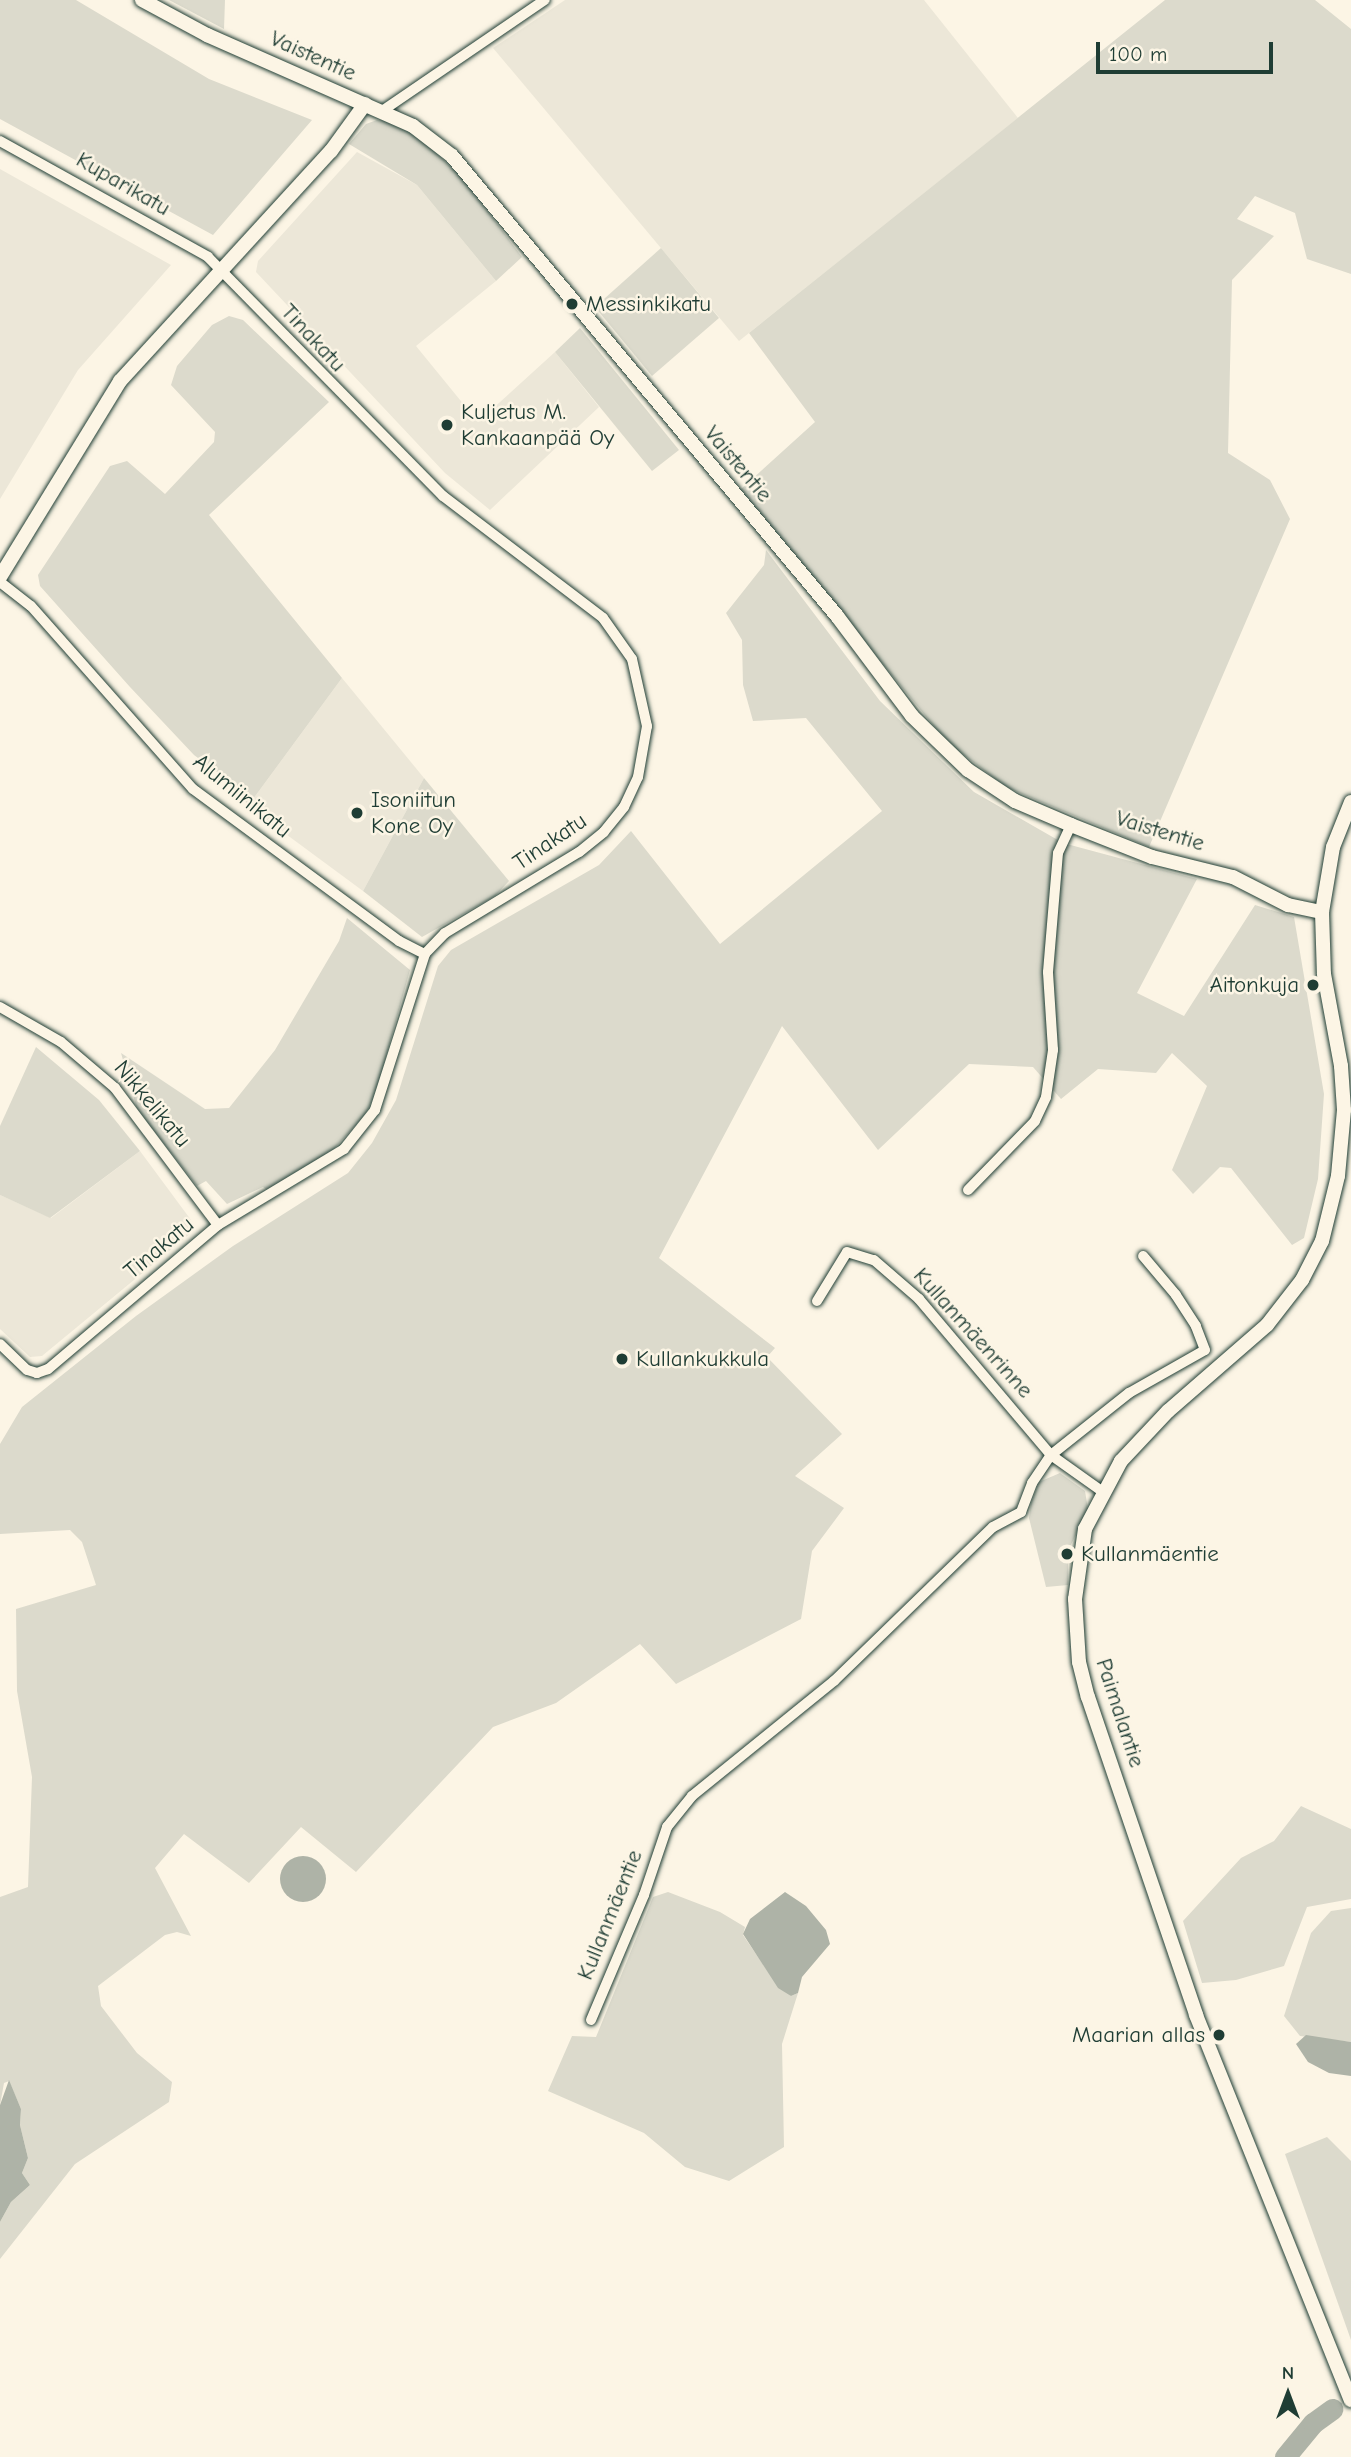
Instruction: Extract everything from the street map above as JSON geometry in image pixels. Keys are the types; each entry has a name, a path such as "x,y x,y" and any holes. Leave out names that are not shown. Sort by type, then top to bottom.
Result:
{"street":[{"name":"Vaistentie","path":"142,0 207,35 382,111 426,134 490,199 937,743 1015,802 1152,857 1233,877 1288,905 1322,912"},
{"path":"382,111 545,0"},
{"path":"0,579 101,407 221,270 331,151 365,104"},
{"name":"Kuparikatu","path":"0,141 208,257 221,270"},
{"name":"Tinakatu","path":"0,1344 19,1364 37,1373 52,1366 218,1225 324,1165 361,1130 384,1086 425,954 445,933 579,852 615,820 643,760 647,726 640,683 624,644 603,618 443,496 221,270"},
{"name":"Alumiinikatu","path":"0,579 31,606 193,789 399,941 425,954"},
{"name":"Paimalantie","path":"1351,802 1333,846 1322,912 1324,974 1341,1066 1344,1110 1338,1175 1322,1241 1279,1312 1139,1439 1103,1492 1085,1529 1076,1578 1079,1662 1087,1698 1196,2015 1351,2400"},
{"path":"968,1190 1035,1121 1043,1107 1053,1050 1048,972 1058,853 1071,825"},
{"name":"Nikkelikatu","path":"0,1007 61,1042 115,1088 218,1225"},
{"name":"Kullanmäenrinne","path":"817,1301 847,1252 874,1260 919,1299 1052,1455 1103,1492"},
{"name":"Kullanmäentie","path":"591,2020 644,1895 667,1828 692,1796 834,1681 993,1527 1021,1512 1032,1483 1052,1455 1129,1393 1205,1350 1183,1305 1143,1256"}],"shaded area":[{"path":"0,0 76,0 209,79 312,120 213,235 0,119"},
{"path":"169,0 225,0 224,29"},
{"path":"565,0 924,0 1018,118 739,341 493,48"},
{"path":"1165,0 1315,0 1351,29 1351,274 1307,259 1295,213 1255,196 1237,219 1274,236 1232,280 1228,453 1270,480 1290,519 1149,847 1006,787 947,742 740,490 815,422 749,333"},
{"path":"377,120 388,121 422,139 464,180 522,257 496,281 417,185 349,144 366,124"},
{"path":"357,152 417,185 496,281 416,346 478,422 555,352 599,407 490,510 445,473 256,272 258,261"},
{"path":"0,169 171,265 78,370 0,499"},
{"path":"661,248 719,318 652,376 595,307"},
{"path":"229,316 243,320 329,402 209,515 342,678 248,806 236,786 194,755 130,687 40,586 38,575 110,466 127,461 165,494 214,442 215,432 171,385 177,366 212,325"},
{"path":"580,328 679,450 652,471 555,352"},
{"path":"766,550 880,701 974,792 1063,843 1197,879 1137,993 1184,1016 1255,905 1294,917 1324,1094 1318,1179 1304,1238 1292,1245 1231,1168 1220,1167 1193,1194 1172,1170 1207,1086 1172,1053 1156,1073 1098,1069 1061,1099 1033,1067 969,1064 878,1150 782,1026 659,1258 775,1348 767,1357 842,1434 795,1476 844,1508 812,1551 801,1619 676,1684 640,1644 556,1703 493,1727 356,1872 301,1827 249,1883 184,1834 155,1868 191,1936 177,1932 165,1935 98,1986 101,2006 137,2053 172,2082 169,2102 75,2164 0,2259 0,2222 11,2202 30,2185 22,2173 28,2158 20,2125 21,2109 9,2081 4,2083 0,2105 0,1897 28,1887 32,1777 17,1691 16,1609 96,1585 82,1542 70,1530 0,1534 0,1444 22,1407 136,1316 233,1246 348,1173 372,1143 396,1100 438,966 451,950 599,865 631,831 720,944 882,811 806,718 753,721 743,685 742,640 726,613 764,565"},
{"path":"342,678 424,778 363,891 248,806"},
{"path":"424,778 509,881 495,896 422,937 363,891"},
{"path":"347,918 410,970 376,1093 365,1115 330,1153 267,1190 263,1187 227,1204 206,1181 197,1186 137,1109 121,1053 205,1109 229,1108 275,1050 339,941"},
{"path":"36,1047 99,1100 140,1151 50,1218 0,1195 0,1126"},
{"path":"140,1151 191,1220 192,1232 42,1356 30,1357 0,1329 0,1195 51,1218"},
{"path":"1060,1473 1085,1491 1088,1509 1068,1551 1068,1585 1046,1587 1029,1518 1039,1482"},
{"path":"1301,1806 1351,1829 1351,1899 1307,1907 1284,1966 1236,1980 1202,1983 1183,1921 1241,1858 1274,1841"},
{"path":"303,1856 319,1863 326,1879 319,1895 303,1902 287,1895 280,1879 287,1863"},
{"path":"668,1892 720,1912 745,1927 743,1935 773,1979 791,1996 798,1993 782,2044 784,2147 729,2181 685,2167 644,2133 548,2091 572,2036 596,2037 653,1897"},
{"path":"785,1892 806,1906 826,1930 830,1944 802,1977 798,1993 791,1996 778,1988 743,1934 750,1919"},
{"path":"1351,1908 1351,2042 1300,2036 1284,2016 1311,1933 1331,1911"},
{"path":"1306,2035 1351,2042 1351,2076 1329,2073 1308,2062 1296,2044"},
{"path":"9,2080 21,2109 20,2125 28,2158 22,2173 30,2185 11,2202 0,2222 0,2105"},
{"path":"1327,2137 1351,2161 1351,2340 1285,2154"}],"waterway":[{"path":"1285,2457 1313,2423 1332,2409"}],"place":[{"name":"Messinkikatu","path":"572,304"},
{"name":"Kuljetus M. Kankaanpää Oy","path":"447,425"},
{"name":"Isoniitun Kone Oy","path":"357,813"},
{"name":"Aitonkuja","path":"1313,985"},
{"name":"Kullankukkula","path":"622,1359"},
{"name":"Kullanmäentie","path":"1067,1554"},
{"name":"Maarian allas","path":"1219,2035"}]}
